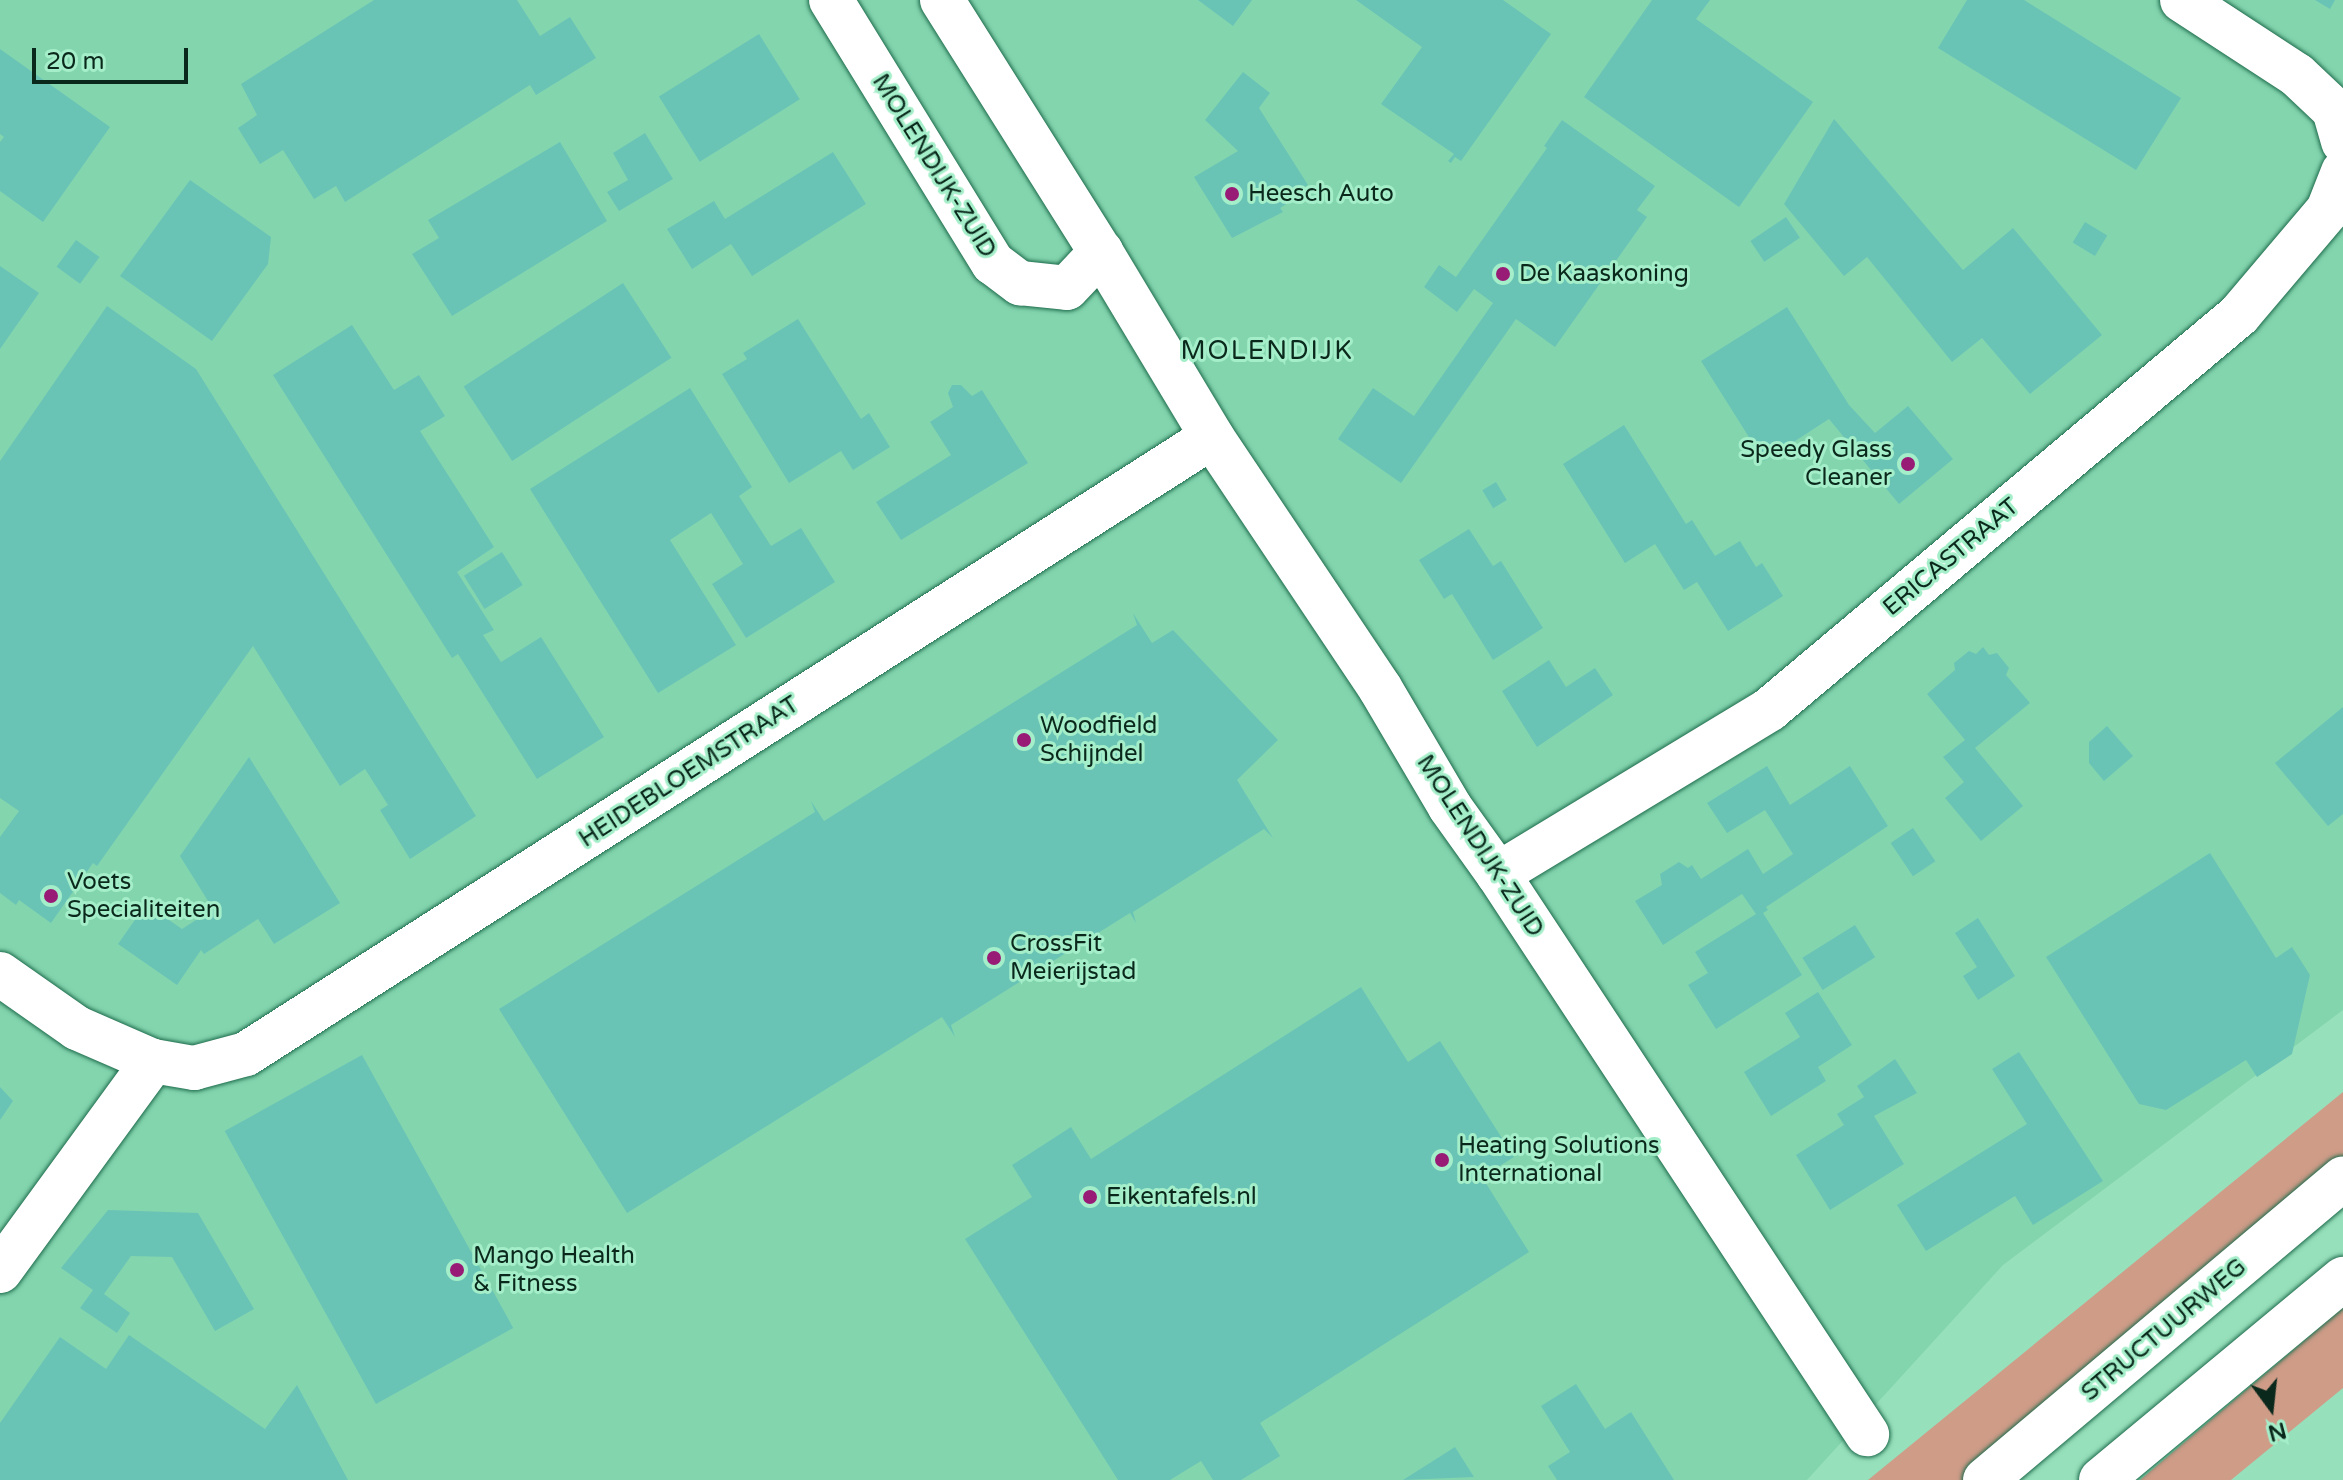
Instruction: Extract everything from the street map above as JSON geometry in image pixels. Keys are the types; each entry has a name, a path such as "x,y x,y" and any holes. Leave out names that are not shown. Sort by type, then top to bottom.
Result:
{"street":[{"name":"MOLENDIJK-ZUID","path":"831,0 993,263 1020,283 1067,288 1101,252"},
{"name":"MOLENDIJK-ZUID","path":"942,0 1101,252 1212,437 1380,688 1450,807 1498,874 1867,1434"},
{"path":"2182,0 2297,75 2334,110 2343,142"},
{"name":"ERICASTRAAT","path":"1498,874 1770,709 2239,315 2328,210 2343,172"},
{"name":"HEIDEBLOEMSTRAAT","path":"0,974 77,1028 153,1061 194,1068 246,1054 1212,437"},
{"path":"0,1271 153,1061"},
{"name":"STRUCTUURWEG","path":"1985,1480 2343,1179"},
{"path":"2101,1480 2343,1279"}],"shaded area":[{"path":"0,0 2343,0 2343,1010 2003,1265 1807,1480 0,1480"},
{"path":"2343,1092 2343,1159 1970,1480 1868,1480"},
{"path":"2343,1308 2343,1388 2231,1480 2140,1480"}],"building":[{"path":"374,0 517,0 540,36 570,17 596,58 536,95 530,85 345,202 336,186 314,199 283,150 260,164 238,128 257,115 241,84"},
{"path":"1198,0 1252,0 1233,26"},
{"path":"1356,0 1503,0 1551,34 1461,161 1455,157 1451,163 1448,161 1454,154 1381,104 1422,47"},
{"path":"1652,0 1710,0 1696,19 1813,102 1739,207 1584,97"},
{"path":"1967,0 2024,0 2181,98 2136,170 1938,48"},
{"path":"2315,0 2335,0 2330,9"},
{"path":"759,34 800,99 700,162 659,97"},
{"path":"0,49 110,127 43,222 0,191 0,142 4,137 0,134"},
{"path":"1243,72 1270,93 1259,108 1308,185 1299,190 1302,194 1280,208 1283,212 1232,238 1194,177 1238,151 1205,120"},
{"path":"1834,119 1963,270 2013,228 2102,335 2030,394 1982,338 1952,362 1867,257 1844,276 1784,204"},
{"path":"1562,120 1655,186 1637,210 1647,217 1555,347 1516,319 1401,483 1338,439 1373,388 1414,416 1493,303 1474,289 1457,312 1424,287 1439,265 1456,277 1547,148 1544,146"},
{"path":"645,133 673,179 619,211 607,192 628,180 613,153"},
{"path":"560,142 607,221 452,316 412,254 439,238 428,220"},
{"path":"833,152 866,204 752,276 731,244 692,269 667,229 714,201 725,219"},
{"path":"190,180 271,237 268,264 212,341 120,276"},
{"path":"1786,217 1800,238 1764,262 1750,241"},
{"path":"2085,222 2107,235 2095,256 2073,243"},
{"path":"76,240 99,257 80,284 57,267"},
{"path":"0,266 39,293 0,349"},
{"path":"623,283 671,358 512,461 464,386"},
{"path":"107,306 196,369 476,816 410,859 380,810 388,805 365,769 340,786 253,646 97,866 93,863 51,923 19,900 16,905 0,893 0,837 19,811 0,798 0,461"},
{"path":"1787,307 1849,405 1875,433 1908,406 1953,459 1899,504 1829,419 1764,461 1701,361"},
{"path":"798,319 861,419 869,413 890,447 853,470 841,451 789,483 722,374 747,359 743,353"},
{"path":"352,325 394,390 419,375 445,416 420,431 494,547 457,572 494,630 483,635 501,662 541,637 604,737 537,779 458,654 452,658 273,375"},
{"path":"952,385 961,385 972,396 982,390 1028,463 901,540 876,502 951,455 930,422 953,407 948,393"},
{"path":"690,388 752,487 739,496 771,546 801,528 835,582 746,638 712,584 743,564 711,513 670,540 736,645 658,693 530,489"},
{"path":"1624,425 1686,524 1692,520 1715,556 1740,541 1756,567 1762,563 1783,596 1728,631 1697,582 1684,590 1655,544 1625,563 1563,464"},
{"path":"1496,482 1507,500 1493,508 1482,490"},
{"path":"1469,529 1493,566 1501,561 1543,628 1493,660 1452,594 1444,599 1419,560"},
{"path":"502,552 523,585 485,609 464,576"},
{"path":"1133,613 1152,643 1173,630 1278,740 1237,780 1273,838 1264,829 1133,912 1136,923 1130,913 951,1025 955,1037 942,1017 627,1213 499,1009 815,812 811,801 824,821 1137,625"},
{"path":"1983,647 1989,655 1997,653 2009,668 2006,675 2030,703 1975,748 2023,806 1981,841 1945,798 1964,782 1943,757 1965,740 1927,694 1955,670 1954,663 1969,651 1976,654"},
{"path":"1549,660 1566,687 1595,668 1613,695 1537,747 1502,691"},
{"path":"2343,707 2343,814 2328,826 2275,763"},
{"path":"2107,726 2133,756 2104,781 2089,763 2089,742"},
{"path":"249,757 340,903 274,944 258,919 204,954 201,950 177,985 118,944 146,904 182,929 213,909 180,856"},
{"path":"1767,766 1790,805 1850,766 1888,826 1766,907 1768,910 1763,913 1802,975 1716,1029 1688,985 1708,973 1695,952 1756,914 1742,894 1663,945 1635,901 1662,885 1660,874 1679,862 1688,868 1692,865 1701,879 1748,849 1763,874 1793,854 1765,810 1727,833 1707,803"},
{"path":"1913,828 1935,861 1913,876 1891,843"},
{"path":"2210,853 2276,958 2292,947 2310,975 2292,1054 2257,1077 2246,1060 2166,1110 2139,1104 2046,957"},
{"path":"1978,918 2015,976 1978,1000 1963,976 1977,967 1955,933"},
{"path":"1855,925 1875,957 1823,990 1802,958"},
{"path":"1361,987 1408,1062 1440,1041 1514,1157 1482,1177 1529,1252 1260,1423 1280,1456 1241,1480 1213,1480 1201,1461 1170,1480 1118,1480 965,1239 1032,1197 1012,1165 1071,1127 1091,1159"},
{"path":"1818,992 1852,1045 1818,1067 1826,1081 1771,1116 1744,1072 1800,1037 1785,1013"},
{"path":"2019,1052 2103,1181 2033,1225 2015,1196 1926,1251 1897,1205 2027,1124 1992,1069"},
{"path":"362,1055 513,1328 376,1404 225,1131"},
{"path":"1895,1059 1917,1093 1874,1116 1904,1164 1830,1210 1796,1155 1844,1125 1837,1114 1864,1097 1857,1086"},
{"path":"0,1087 13,1101 0,1120"},
{"path":"108,1210 198,1213 254,1309 215,1331 172,1257 131,1256 104,1294 130,1313 117,1333 80,1308 93,1290 61,1268"},
{"path":"129,1335 265,1429 297,1385 348,1480 0,1480 0,1423 60,1337 106,1369"},
{"path":"1576,1384 1605,1429 1631,1412 1674,1480 1557,1480 1548,1466 1570,1452 1541,1406"},
{"path":"1455,1447 1474,1477 1403,1480"}],"place":[{"name":"Heesch Auto","path":"1232,194"},
{"name":"De Kaaskoning","path":"1503,274"},
{"name":"Speedy Glass Cleaner","path":"1908,464"},
{"name":"Woodfield Schijndel","path":"1024,740"},
{"name":"Voets Specialiteiten","path":"51,896"},
{"name":"CrossFit Meierijstad","path":"994,958"},
{"name":"Heating Solutions International","path":"1442,1160"},
{"name":"Eikentafels.nl","path":"1090,1197"},
{"name":"Mango Health & Fitness","path":"457,1270"}],"district":[{"name":"MOLENDIJK","path":"1267,351"}]}
